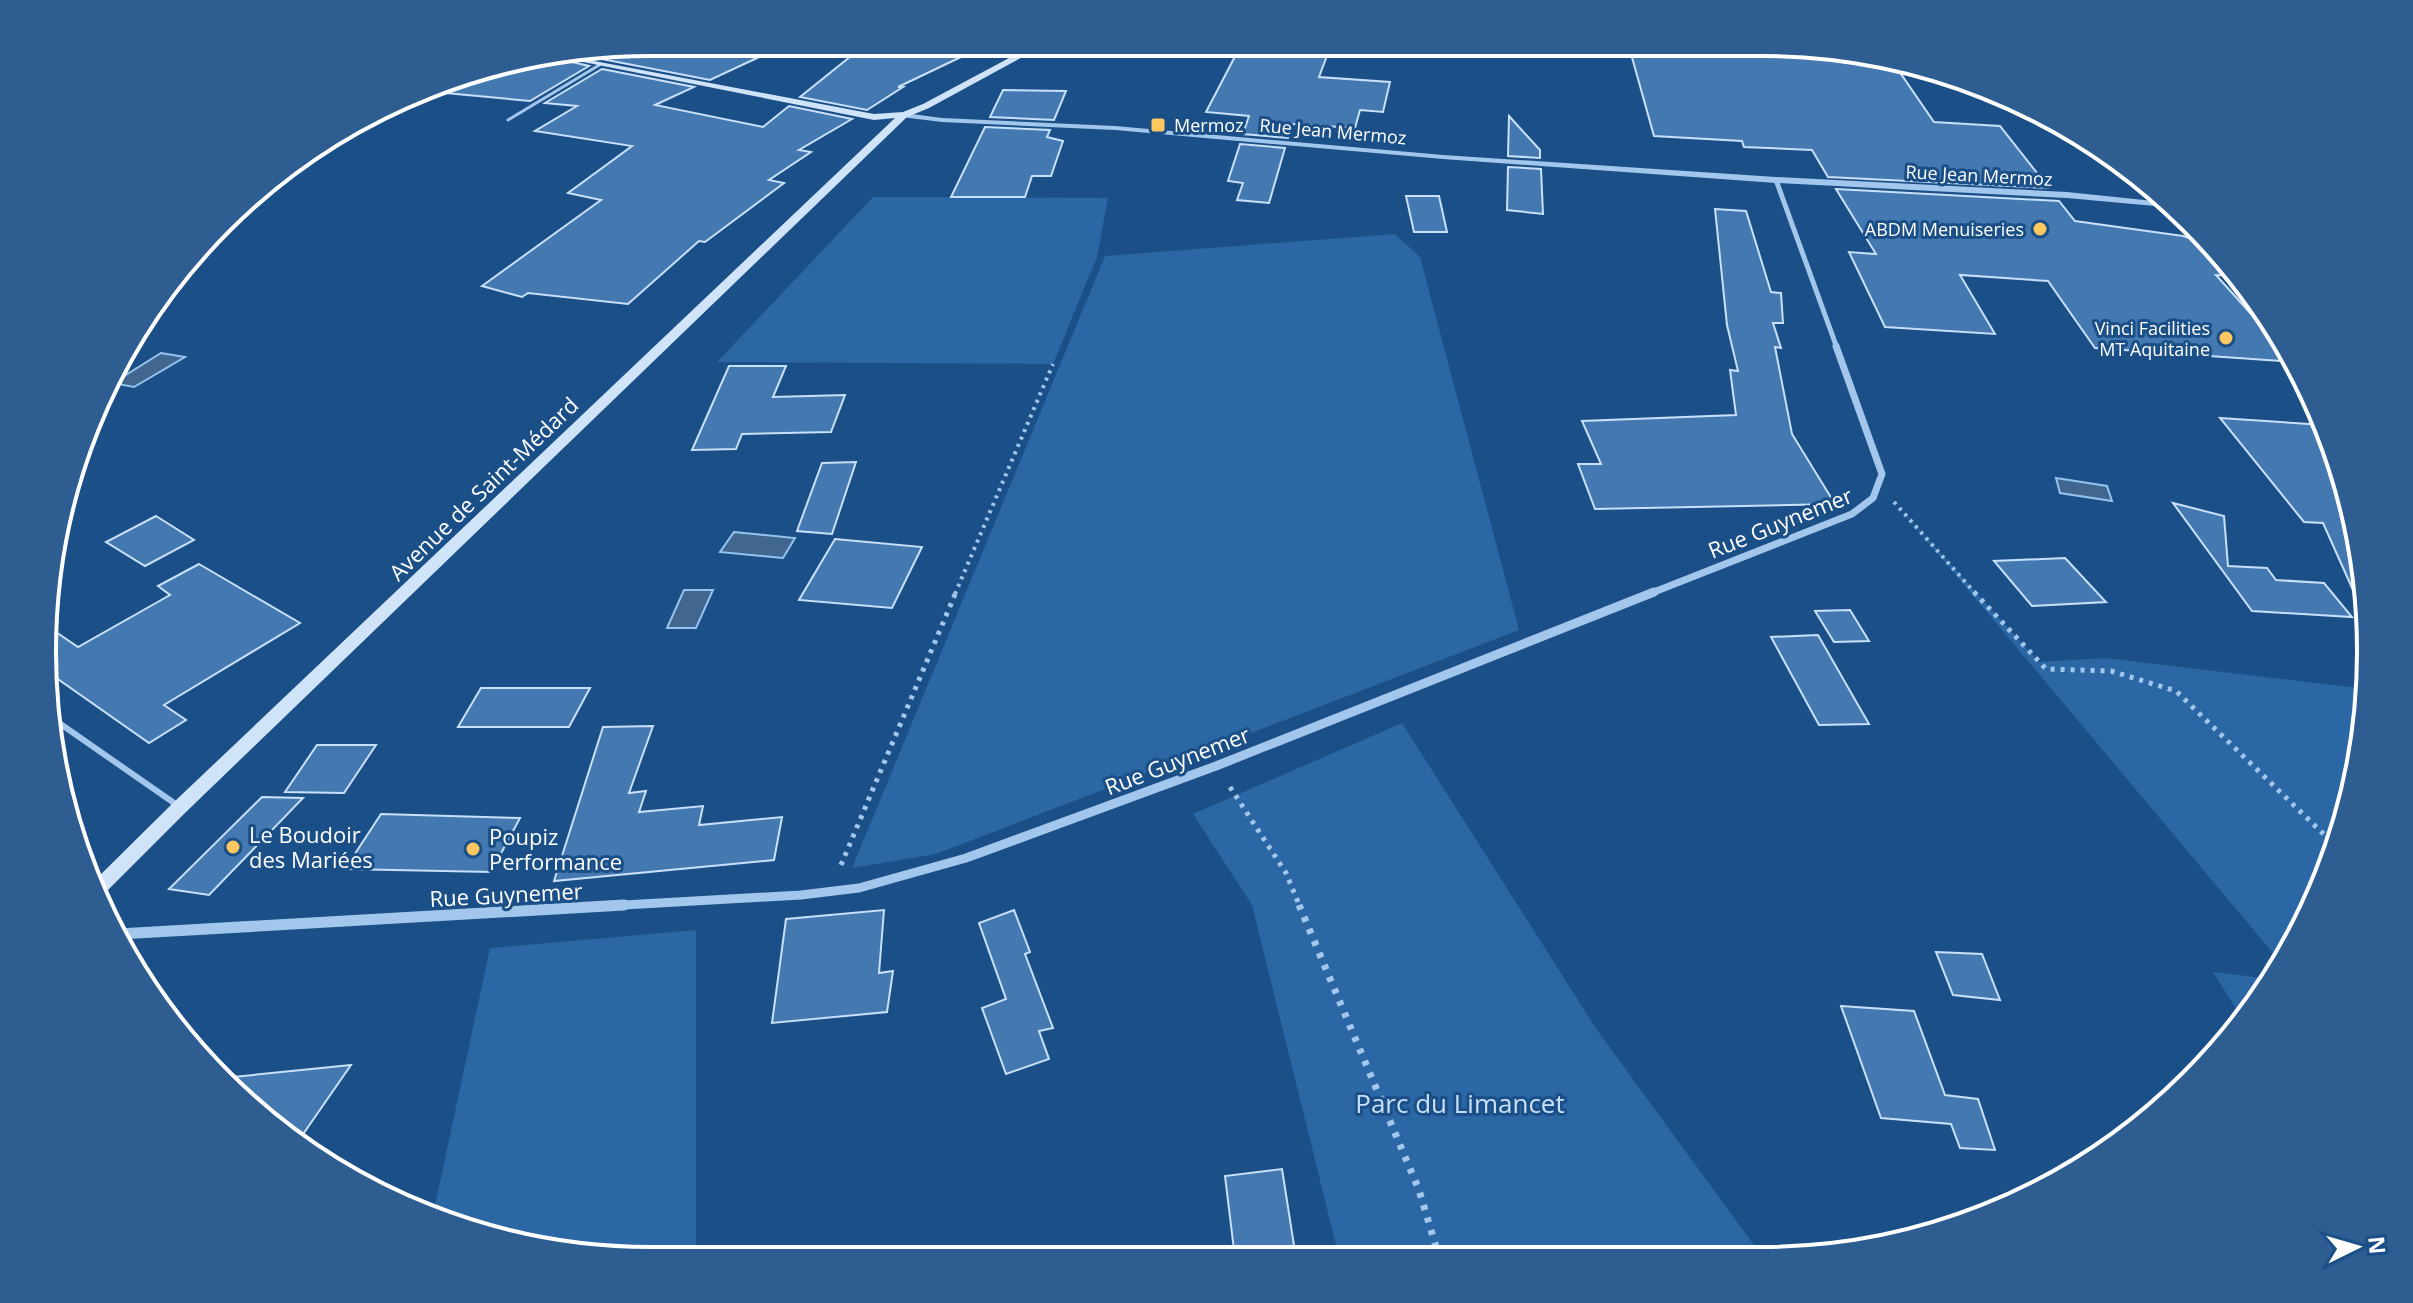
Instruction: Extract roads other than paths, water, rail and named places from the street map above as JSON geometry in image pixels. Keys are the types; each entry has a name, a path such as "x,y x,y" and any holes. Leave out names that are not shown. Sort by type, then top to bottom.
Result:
{"main road":[{"path":"904,115 1019,56"},
{"name":"Rue Jean Mermoz","path":"581,60 874,117 904,115"},
{"name":"Avenue de Saint-Médard","path":"103,884 180,807 904,115"}],"street":[{"name":"Rue Jean Mermoz","path":"904,115 942,120 1115,128 1443,157 2153,203"},
{"name":"Rue Guynemer","path":"127,934 859,888 966,858 1216,766 1852,514 1869,505 1881,491 1882,474 1776,180"},
{"name":"Rue Jean Mermoz","path":"2106,198 2160,209"}],"lane":[{"path":"508,120 601,64"},
{"path":"60,724 180,807"}],"place":[{"name":"Mermoz","path":"1158,125"},
{"name":"ABDM Menuiseries","path":"2040,229"},
{"name":"Vinci Facilities MT Aquitaine","path":"2226,338"},
{"name":"Le Boudoir des Mariées","path":"233,847"},
{"name":"Poupiz Performance","path":"473,849"}],"park label":[{"name":"Parc du Limancet","path":"1460,1103"}]}
